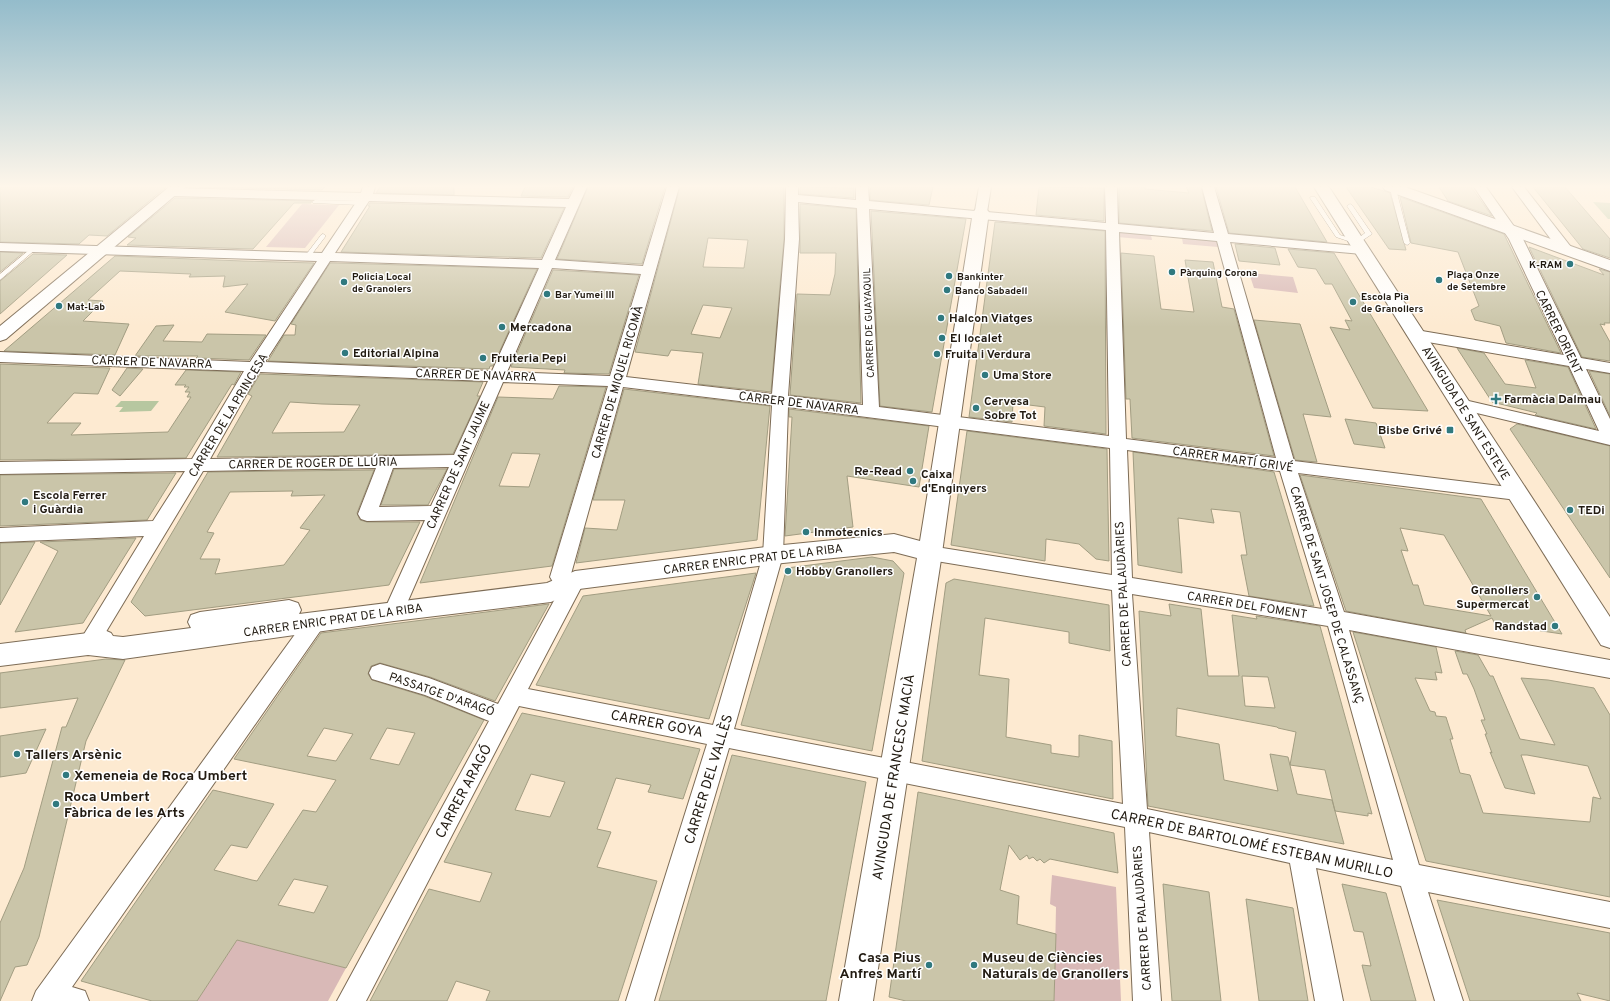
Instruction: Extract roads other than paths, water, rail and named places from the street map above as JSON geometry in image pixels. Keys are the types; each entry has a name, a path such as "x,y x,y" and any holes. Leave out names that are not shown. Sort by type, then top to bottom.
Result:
{"street":[{"path":"0,335 121,234"},
{"name":"CARRER DE LA PRINCESA","path":"88,644 160,528 255,366 341,234"},
{"name":"CARRER DE SANT JAUME","path":"397,603 560,234"},
{"name":"CARRER DE MIQUEL RICOMÀ","path":"568,578 617,381 660,234"},
{"name":"CARRER DEL VALLÈS","path":"640,1001 721,736 773,556 780,401 792,234"},
{"name":"CARRER DE GUAYAQUIL","path":"864,234 871,411"},
{"name":"AVINGUDA DE FRANCESC MACIÀ","path":"856,1001 930,553 978,234"},
{"name":"CARRER DE PALAUDÀRIES","path":"1112,234 1122,585 1147,1001"},
{"path":"1175,234 1360,246"},
{"name":"CARRER DE SANT JOSEP DE CALASSANÇ","path":"1221,234 1287,466 1336,619 1410,876 1449,1001"},
{"name":"AVINGUDA DE SANT ESTEVE","path":"1350,234 1360,246 1610,638"},
{"name":"CARRER ORIENT","path":"1512,234 1516,239 1573,362 1610,436"},
{"path":"1522,234 1610,266"},
{"path":"1554,234 1566,250"},
{"path":"0,247 307,258 546,264 649,270"},
{"path":"1416,335 1610,368"},
{"name":"CARRER DE NAVARRA","path":"0,357 497,375 617,381 950,421"},
{"path":"1460,404 1610,439"},
{"name":"CARRER MARTÍ GRIVÉ","path":"950,421 1287,466 1517,494"},
{"name":"CARRER DE ROGER DE LLÚRIA","path":"0,468 459,461"},
{"path":"387,462 367,514 437,513"},
{"path":"0,535 160,528"},
{"name":"CARRER ENRIC PRAT DE LA RIBA","path":"0,655 88,644 138,631 397,603 552,592 568,578 894,543 930,553"},
{"name":"CARRER DEL FOMENT","path":"930,553 1336,619 1610,669"},
{"name":"CARRER ARAGÓ","path":"351,1001 509,706 568,578"},
{"name":"CARRER ENRIC PRAT DE LA RIBA","path":"88,644 123,648 316,621 397,603"},
{"path":"57,999 316,621"},
{"name":"PASSATGE D'ARAGÓ","path":"380,672 429,687 466,703 509,706"},
{"name":"CARRER GOYA","path":"509,706 721,736 894,772"},
{"name":"CARRER DE BARTOLOMÉ ESTEBAN MURILLO","path":"894,772 1136,818 1301,854 1610,915"},
{"path":"1301,854 1329,1001"}],"lane":[{"path":"1360,246 1369,234"},
{"path":"1405,234 1407,242"},
{"path":"307,258 324,236"},
{"path":"0,278 34,248"}],"place":[{"name":"K-RAM","path":"1570,264"},
{"name":"Pàrquing Corona","path":"1172,272"},
{"name":"Bankinter","path":"949,276"},
{"name":"Plaça Onze de Setembre","path":"1439,280"},
{"name":"Policia Local de Granolers","path":"344,282"},
{"name":"Banco Sabadell","path":"947,290"},
{"name":"Bar Yumei III","path":"547,294"},
{"name":"Escola Pia de Granollers","path":"1353,302"},
{"name":"Mat-Lab","path":"59,306"},
{"name":"Halcon Viatges","path":"941,318"},
{"name":"Mercadona","path":"502,327"},
{"name":"El localet","path":"942,338"},
{"name":"Editorial Alpina","path":"345,353"},
{"name":"Fruita i Verdura","path":"937,354"},
{"name":"Fruiteria Pepi","path":"483,358"},
{"name":"Uma Store","path":"985,375"},
{"name":"Farmàcia Dalmau","path":"1496,399"},
{"name":"Cervesa Sobre Tot","path":"976,408"},
{"name":"Bisbe Grivé","path":"1450,430"},
{"name":"Re-Read","path":"910,471"},
{"name":"Caixa d'Enginyers","path":"913,481"},
{"name":"Escola Ferrer i Guàrdia","path":"25,502"},
{"name":"TEDi","path":"1570,510"},
{"name":"Inmotecnics","path":"806,532"},
{"name":"Hobby Granollers","path":"788,571"},
{"name":"Granollers Supermercat","path":"1537,597"},
{"name":"Randstad","path":"1555,626"},
{"name":"Tallers Arsènic","path":"17,754"},
{"name":"Xemeneia de Roca Umbert","path":"66,775"},
{"name":"Roca Umbert Fàbrica de les Arts","path":"56,804"},
{"name":"Casa Pius Anfres Martí","path":"929,965"},
{"name":"Museu de Ciències Naturals de Granollers","path":"974,965"}]}
